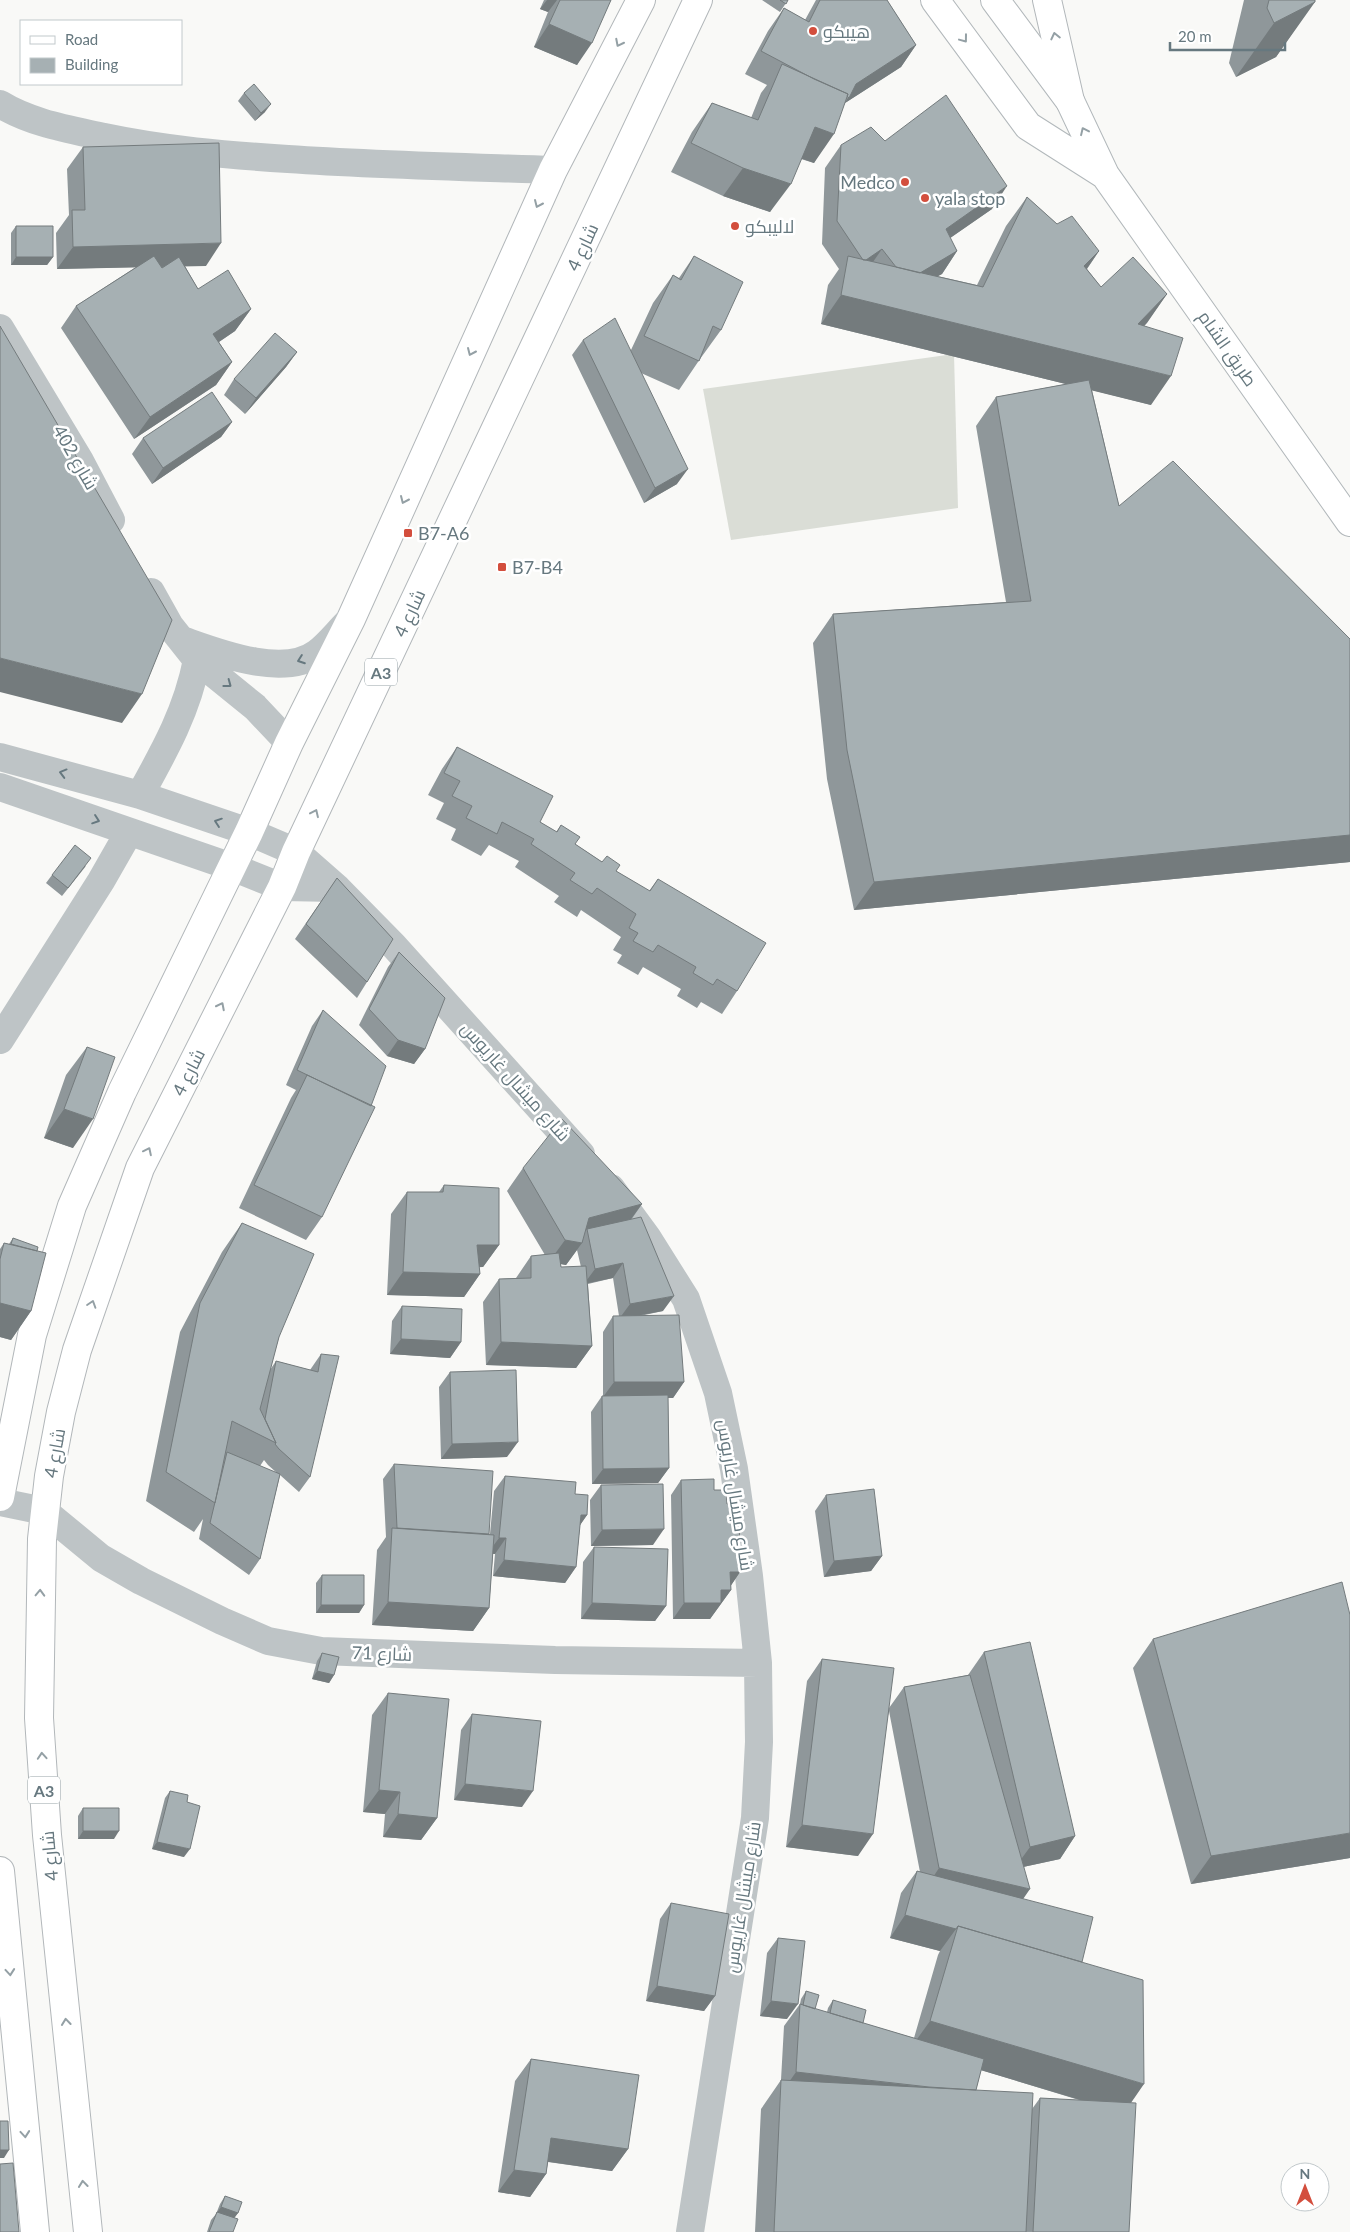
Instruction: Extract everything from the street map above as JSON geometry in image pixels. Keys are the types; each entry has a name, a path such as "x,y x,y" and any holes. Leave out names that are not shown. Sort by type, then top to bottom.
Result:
{"main road":[{"path":"0,1497 8,1415 72,1206 122,1092 249,832 288,743 351,619 553,170 641,0"},
{"name":"شارع 4","path":"88,2232 47,1835 39,1718 40,1610 44,1510 61,1412 77,1350 140,1168 282,887 296,852 698,0"},
{"name":"طريق الشام","path":"935,0 1028,126 1105,175"},
{"name":"طريق الشام","path":"996,0 1070,101 1105,175 1350,522"},
{"path":"1046,0 1070,101"},
{"path":"0,1871 35,2232"}],"street":[{"path":"0,104 15,113 42,122 150,147 364,164 553,170"},
{"name":"شارع 402","path":"0,328 80,461 124,545"},
{"path":"138,570 179,639 197,660 255,707 288,743"},
{"path":"179,639 244,660 291,663 316,654 351,619"},
{"path":"140,795 176,729 191,688 197,660"},
{"name":"شارع ميشال غاريوس","path":"0,757 140,795 249,832 296,852 337,888 394,946 604,1179 647,1237 686,1299 718,1393 734,1469 749,1576 758,1663 759,1742 755,1818 690,2232"},
{"path":"0,787 232,867 282,887 337,888"},
{"path":"0,1040 101,881 129,832"},
{"path":"0,1502 44,1510"},
{"name":"شارع 71","path":"44,1510 109,1562 222,1621 268,1641 321,1651 555,1660 758,1663"}],"shaded area":[{"path":"954,354 958,508 731,540 703,389"}],"building":[{"path":"560,0 611,0 592,43 549,24"},
{"path":"780,0 788,0 786,4"},
{"path":"820,0 887,0 916,45 856,84 849,98 848,94 814,79 761,51 784,8 809,22"},
{"path":"1269,0 1315,0 1315,2 1274,23 1267,8"},
{"path":"782,64 848,94 834,134 815,127 791,184 743,168 691,143 712,103 758,120"},
{"path":"254,84 271,104 261,113 244,93"},
{"path":"946,95 1007,186 946,229 957,251 920,273 896,267 882,249 866,260 863,260 837,221 841,145 871,127 885,141"},
{"path":"219,143 221,243 73,247 72,210 85,210 83,147"},
{"path":"1027,197 1057,224 1072,216 1099,251 1084,266 1101,287 1133,257 1167,294 1138,324 1183,338 1171,376 841,295 848,256 983,287"},
{"path":"16,226 53,226 53,257 16,257"},
{"path":"154,256 162,268 179,257 198,289 228,270 251,309 213,334 232,362 150,417 76,306"},
{"path":"694,256 743,282 721,330 713,326 699,361 644,336 673,275 681,280"},
{"path":"615,318 688,469 655,488 583,340"},
{"path":"0,326 172,620 142,694 0,658"},
{"path":"275,333 297,352 256,398 234,379"},
{"path":"1089,380 1119,506 1173,461 1350,639 1350,835 874,882 847,750 833,614 1031,601 996,397"},
{"path":"212,392 232,422 163,468 143,438"},
{"path":"457,747 553,796 540,822 557,832 561,825 580,837 575,844 602,862 607,856 620,865 616,871 650,891 658,879 766,943 737,991 717,979 713,985 693,973 696,967 658,945 653,952 633,941 638,933 629,928 636,914 597,888 592,894 570,880 575,873 531,844 534,839 502,822 497,834 466,818 472,806 452,796 460,781 444,773"},
{"path":"75,845 91,858 68,888 52,875"},
{"path":"337,878 393,939 367,982 306,924"},
{"path":"399,952 445,998 425,1049 398,1040 369,1009"},
{"path":"323,1010 386,1066 371,1106 297,1070"},
{"path":"87,1047 115,1057 93,1119 64,1109"},
{"path":"307,1075 375,1107 322,1217 254,1185"},
{"path":"562,1119 642,1204 589,1218 582,1243 565,1240 523,1168"},
{"path":"444,1185 499,1188 499,1245 477,1245 480,1274 403,1272 407,1192 443,1192"},
{"path":"641,1217 674,1296 630,1304 623,1263 595,1269 587,1229"},
{"path":"242,1223 314,1254 279,1337 260,1409 276,1443 232,1421 215,1503 166,1472 200,1303"},
{"path":"13,1238 38,1247 37,1251 11,1244"},
{"path":"4,1243 46,1253 31,1311 0,1303 0,1259"},
{"path":"559,1253 561,1267 586,1266 592,1346 501,1342 499,1279 531,1278 531,1256"},
{"path":"402,1306 462,1309 461,1342 401,1339"},
{"path":"679,1315 684,1382 614,1382 613,1316"},
{"path":"321,1354 339,1356 310,1477 275,1444 265,1419 276,1361 318,1372"},
{"path":"516,1370 518,1442 452,1444 450,1372"},
{"path":"668,1395 669,1468 603,1469 602,1396"},
{"path":"227,1452 280,1474 260,1559 210,1523"},
{"path":"394,1464 493,1471 489,1534 397,1528"},
{"path":"505,1476 576,1482 575,1494 588,1495 587,1515 581,1515 576,1567 504,1560 506,1538 499,1538"},
{"path":"714,1479 714,1490 726,1490 727,1504 739,1504 740,1572 730,1572 731,1590 721,1590 721,1603 684,1603 681,1480"},
{"path":"663,1484 664,1529 602,1530 601,1485"},
{"path":"874,1489 882,1556 834,1561 826,1495"},
{"path":"392,1528 494,1535 489,1608 388,1602"},
{"path":"594,1547 668,1549 666,1606 592,1603"},
{"path":"322,1575 364,1575 364,1605 321,1605"},
{"path":"1342,1582 1350,1615 1350,1833 1211,1856 1153,1639"},
{"path":"1030,1642 1075,1836 1030,1847 984,1652"},
{"path":"322,1653 339,1657 334,1675 317,1671"},
{"path":"822,1659 894,1668 873,1834 802,1825"},
{"path":"970,1675 1030,1889 939,1868 904,1687"},
{"path":"388,1693 449,1699 437,1818 398,1814 400,1792 379,1790"},
{"path":"472,1714 541,1721 533,1791 465,1784"},
{"path":"170,1791 188,1795 187,1802 200,1806 190,1849 157,1842"},
{"path":"83,1808 119,1808 119,1831 83,1831"},
{"path":"917,1871 1093,1917 1082,1962 958,1926 956,1929 905,1915"},
{"path":"671,1903 729,1914 715,1996 657,1986"},
{"path":"958,1926 1143,1980 1144,2084 930,2021"},
{"path":"778,1938 805,1941 798,2004 771,2001"},
{"path":"806,1991 819,1995 815,2009 803,2005"},
{"path":"833,2000 866,2010 863,2023 830,2013"},
{"path":"800,2004 984,2059 976,2090 929,2087 796,2072"},
{"path":"531,2059 639,2075 628,2149 551,2138 546,2174 514,2170"},
{"path":"781,2080 1033,2093 1026,2232 774,2232"},
{"path":"1040,2098 1136,2103 1129,2232 1033,2232"},
{"path":"0,2121 8,2121 9,2150 0,2150"},
{"path":"13,2163 19,2232 0,2232 0,2164"},
{"path":"225,2196 242,2202 238,2213 221,2207"},
{"path":"217,2212 238,2219 233,2232 209,2232"}],"place":[{"name":"هيبكو","path":"813,31"},
{"name":"Medco","path":"905,182"},
{"name":"yala stop","path":"925,198"},
{"name":"لاليبكو","path":"735,226"},
{"name":"B7-A6","path":"408,533"},
{"name":"B7-B4","path":"502,567"}]}
